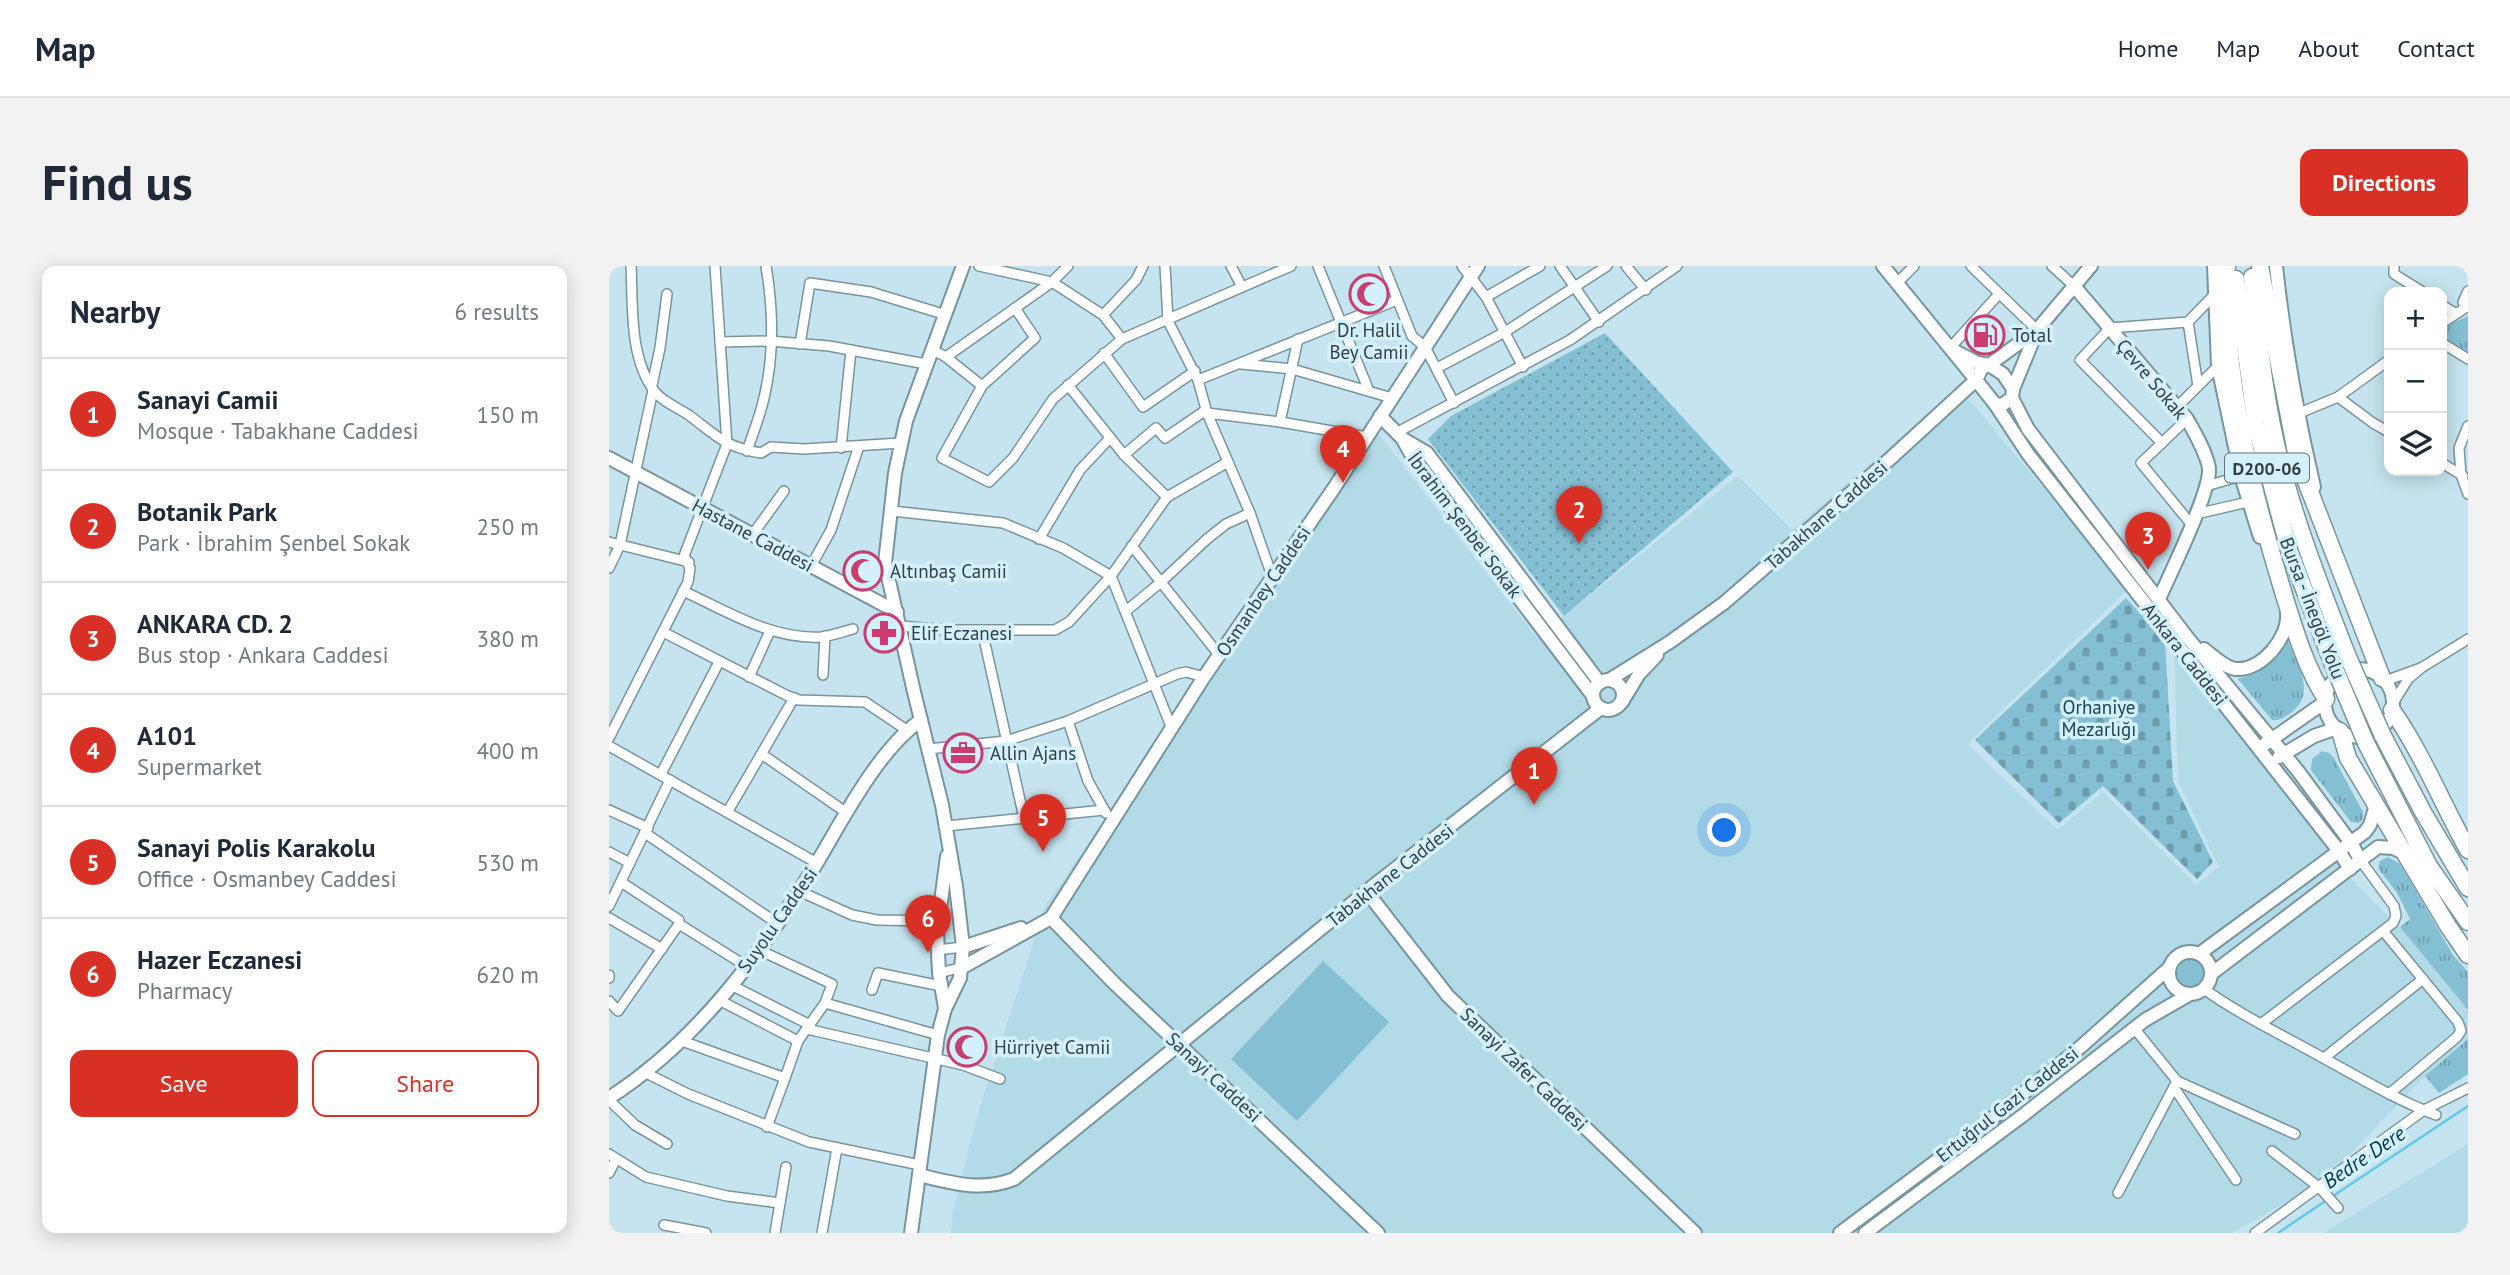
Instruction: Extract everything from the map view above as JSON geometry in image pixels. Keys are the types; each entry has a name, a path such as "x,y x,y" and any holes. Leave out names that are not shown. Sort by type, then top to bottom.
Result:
{"highway":[{"path":"2227,266 2228,337 2236,407 2259,509 2297,635 2326,701"},
{"name":"Bursa - İnegöl Yolu","path":"2236,266 2236,284 2256,426 2289,550 2340,659 2423,812 2468,888"},
{"name":"Bursa - İnegöl Yolu","path":"2251,266 2265,379 2284,478 2366,743 2429,866 2468,922"},
{"path":"2260,266 2297,458 2383,679"},
{"path":"2392,708 2416,745 2468,850"},
{"path":"2339,730 2348,758 2468,955"}],"street":[{"path":"631,266 634,331 644,373 664,401 690,416 708,432 727,444 761,453 771,447 841,448 901,443"},
{"path":"609,738 684,591 691,568 684,556 727,444 715,266"},
{"path":"747,451 764,397 770,341 771,296 766,266"},
{"path":"911,1233 938,1035 945,1009 963,967 963,947 946,826 885,563 906,421 930,349 963,266"},
{"path":"979,266 1052,282 1103,315 1122,339"},
{"path":"1032,266 1035,277"},
{"path":"946,357 1052,282 1068,266"},
{"path":"1103,315 1136,280 1143,266"},
{"path":"1165,266 1164,291 1168,321 1196,375 1206,412 1251,513 1273,579"},
{"path":"1231,266 1242,287"},
{"path":"1015,308 1035,338 982,386 942,458 989,482 1008,463 1053,399 1122,339 1291,266"},
{"path":"1318,266 1369,391"},
{"path":"1384,266 1412,335 1425,347 1454,403"},
{"path":"1462,266 1486,297 1523,367"},
{"name":"Osmanbey Caddesi","path":"963,967 1051,918 1205,677 1273,579 1478,266"},
{"path":"1486,297 1540,266"},
{"path":"1560,266 1599,322"},
{"path":"1437,368 1505,332 1607,266"},
{"path":"1626,266 1646,290"},
{"path":"1399,436 1599,322 1677,266"},
{"path":"1883,266 1950,348 1978,363 1989,365"},
{"path":"1898,283 1914,266"},
{"path":"1971,266 2037,330"},
{"path":"2052,266 2074,286"},
{"path":"1995,404 2002,405 2012,394 2037,330 2091,266"},
{"path":"2214,266 2218,366 2248,502 2266,556 2279,578"},
{"path":"2276,266 2281,319 2297,414 2326,535"},
{"path":"2396,269 2417,287"},
{"path":"800,344 810,283 871,292 943,314"},
{"name":"Çevre Sokak","path":"2074,286 2187,419 2209,469 2206,486 2159,599"},
{"path":"2447,319 2466,306 2463,302 2468,291"},
{"path":"609,568 620,545 660,348 667,293"},
{"path":"2162,443 2080,360 2110,328 2188,322 2216,293"},
{"path":"1950,348 1999,294"},
{"path":"1104,353 1143,407 1196,375 1239,363 1397,300"},
{"path":"2447,308 2455,313"},
{"path":"2188,322 2198,386"},
{"name":"Tabakhane Caddesi","path":"1670,642 1724,603 1891,457 1976,380 1982,368 2037,330"},
{"path":"1280,422 1299,339"},
{"path":"720,342 770,341 800,344 926,364"},
{"path":"2447,346 2468,359"},
{"name":"Ankara Caddesi","path":"1950,348 1995,404 2028,454 2339,851 2355,865"},
{"path":"930,349 946,357 982,386"},
{"path":"841,448 851,350"},
{"path":"1239,363 1292,369 1392,398"},
{"path":"2297,414 2338,397 2384,364"},
{"name":"Ankara Caddesi","path":"1989,365 2003,374 2028,429 2187,637 2284,754 2351,843 2355,865"},
{"path":"2177,407 2218,366"},
{"path":"1068,385 1123,455 1167,497"},
{"path":"2338,397 2384,429"},
{"path":"1123,455 1156,428 1165,438 1206,412 1367,437"},
{"name":"İbrahim Şenbel Sokak","path":"1380,416 1399,436 1427,453 1593,696"},
{"path":"2187,419 2141,464 2193,519 2248,502"},
{"path":"2468,426 2459,448 2468,494"},
{"path":"1039,538 1080,470 1110,438"},
{"path":"811,566 831,530 859,446"},
{"name":"Hastane Caddesi","path":"609,458 897,612"},
{"path":"900,626 982,630 1055,629 1069,622 1111,576 1167,497 1228,462"},
{"path":"2447,466 2464,477"},
{"path":"2206,486 2241,476"},
{"path":"753,534 783,491"},
{"path":"892,511 982,520 1014,527 1063,548 1111,576 1172,729"},
{"path":"1126,611 1206,539 1226,524 1251,513"},
{"path":"609,542 689,562"},
{"path":"1132,547 1220,656"},
{"name":"İbrahim Şenbel Sokak","path":"1495,556 1604,681"},
{"path":"684,591 770,631 788,635 825,636 853,629"},
{"path":"2187,637 2228,666 2234,669 2246,668 2273,650 2281,641 2288,623 2286,599"},
{"path":"982,630 1024,817"},
{"path":"749,677 770,631"},
{"path":"663,632 795,698 865,702 908,730"},
{"path":"823,675 825,636"},
{"path":"2392,708 2408,679 2468,639"},
{"path":"1670,642 1639,674 1622,702 1611,710 1597,705 1594,691 1604,681 1670,642"},
{"path":"661,774 719,662"},
{"path":"2383,679 2421,668"},
{"path":"2351,670 2373,672 2383,679 2393,697 2389,719 2382,728 2362,737 2351,736 2339,730 2327,713 2326,701 2333,682 2341,674 2351,670"},
{"path":"928,749 1006,741 1068,721 1186,672 1205,677"},
{"path":"1604,681 1621,688 1622,702"},
{"path":"728,811 795,698"},
{"path":"2259,748 2326,701"},
{"name":"Tabakhane Caddesi","path":"919,1170 966,1186 996,1186 1014,1179 1367,892 1601,708"},
{"name":"Suyolu Caddesi","path":"609,1099 646,1073 682,1041 719,1000 778,924 880,762 908,730 921,720"},
{"path":"1068,721 1088,781 1112,822"},
{"path":"2271,763 2314,736 2339,730"},
{"path":"609,746 817,863"},
{"path":"763,755 847,813"},
{"path":"609,906 670,780"},
{"path":"2199,954 2365,832 2376,804"},
{"path":"609,810 646,831 778,924"},
{"path":"946,826 1104,810"},
{"path":"2452,821 2468,844"},
{"path":"945,1009 937,950 949,842"},
{"path":"2211,974 2208,962 2193,952 2181,954 2169,968 2170,981 2178,991 2190,994 2204,989 2211,974 2378,847 2393,848 2404,853"},
{"path":"609,852 630,863"},
{"path":"2261,1024 2384,932 2395,920 2395,911 2355,865"},
{"path":"609,1001 618,1011 679,920 621,882"},
{"path":"799,891 852,915 877,920 939,921"},
{"name":"Sanayi Zafer Caddesi","path":"1367,892 1448,996 1695,1233"},
{"path":"609,918 662,949"},
{"path":"937,950 963,947 1051,918"},
{"name":"Sanayi Caddesi","path":"1051,918 1378,1233"},
{"path":"678,924 746,966"},
{"path":"2384,932 2458,1022 2461,1031 2389,1094"},
{"path":"759,950 832,984 825,1003 797,1041 767,1127"},
{"path":"939,973 963,967"},
{"name":"Ertuğrul Gazi Caddesi","path":"1840,1233 2046,1075 2123,1011 2169,968"},
{"path":"872,990 878,973 941,986"},
{"path":"2324,1058 2423,979"},
{"path":"731,985 809,1027 963,1065 1000,1079"},
{"path":"2204,989 2261,1024 2389,1094 2436,1115"},
{"name":"Ertuğrul Gazi Caddesi","path":"1865,1233 2022,1116 2133,1028 2190,994"},
{"path":"719,1000 797,1041"},
{"path":"825,1003 938,1035"},
{"path":"2133,1028 2176,1085 2236,1180"},
{"path":"682,1041 785,1078"},
{"path":"646,1073 688,1094 809,1142 919,1170"},
{"path":"2176,1085 2295,1134"},
{"path":"2118,1193 2176,1085"},
{"path":"2255,1233 2322,1190 2424,1110 2468,1088"},
{"path":"609,1099 635,1125 667,1144"},
{"path":"822,1233 837,1148"},
{"path":"2273,1151 2322,1190 2338,1208"},
{"path":"609,1173 613,1156 646,1177 727,1196 780,1203"},
{"path":"775,1233 786,1167"},
{"path":"664,1225 706,1233"}],"shaded area":[{"path":"1959,388 2128,589 1967,744 2058,830 2103,792 2196,885 2219,867 2178,781 2174,644 2353,881 2400,927 2468,1010 2468,1039 2425,1076 2325,1180 2232,1233 951,1233 953,1211 975,1123 1045,906 1376,431 1537,638 1738,476 1792,530"},
{"path":"2468,1144 2468,1233 2324,1233"}],"green space":[{"path":"2468,316 2468,357 2447,342 2447,328"},
{"path":"1605,333 1733,472 1564,616 1428,439 1451,416"},
{"name":"Orhaniye Mezarlığı","path":"2126,598 2165,641 2173,781 2213,862 2197,879 2103,786 2059,823 1975,740"},
{"path":"2288,641 2303,678 2303,696 2292,712 2272,720 2238,679 2268,666"},
{"path":"2322,751 2334,758 2363,812 2363,819 2359,823 2351,822 2311,770 2312,759"},
{"path":"2388,857 2400,864 2453,955 2468,972 2468,1010 2400,927 2410,919 2397,893 2378,868 2380,861"},
{"path":"2191,959 2201,963 2205,973 2201,983 2191,987 2181,983 2177,973 2181,963"},
{"path":"1323,961 1389,1022 1297,1121 1231,1059"},
{"path":"2468,1039 2468,1074 2439,1093 2425,1076"}],"waterway":[{"name":"Bedre Dere","path":"2333,1196 2468,1106"},
{"name":"Bedre Dere","path":"2278,1233 2327,1200"}],"place":[{"name":"Dr. Halil Bey Camii","path":"1369,294"},
{"name":"Total","path":"1985,335"},
{"name":"A101","path":"1343,483"},
{"name":"Botanik Park","path":"1579,544"},
{"name":"ANKARA CD. 2","path":"2148,570"},
{"name":"Altınbaş Camii","path":"863,571"},
{"name":"Elif Eczanesi","path":"884,633"},
{"name":"Allin Ajans","path":"963,753"},
{"name":"Sanayi Camii","path":"1534,805"},
{"name":"Sanayi Polis Karakolu","path":"1043,852"},
{"name":"Hazer Eczanesi","path":"928,953"},
{"name":"Hürriyet Camii","path":"967,1047"}]}
